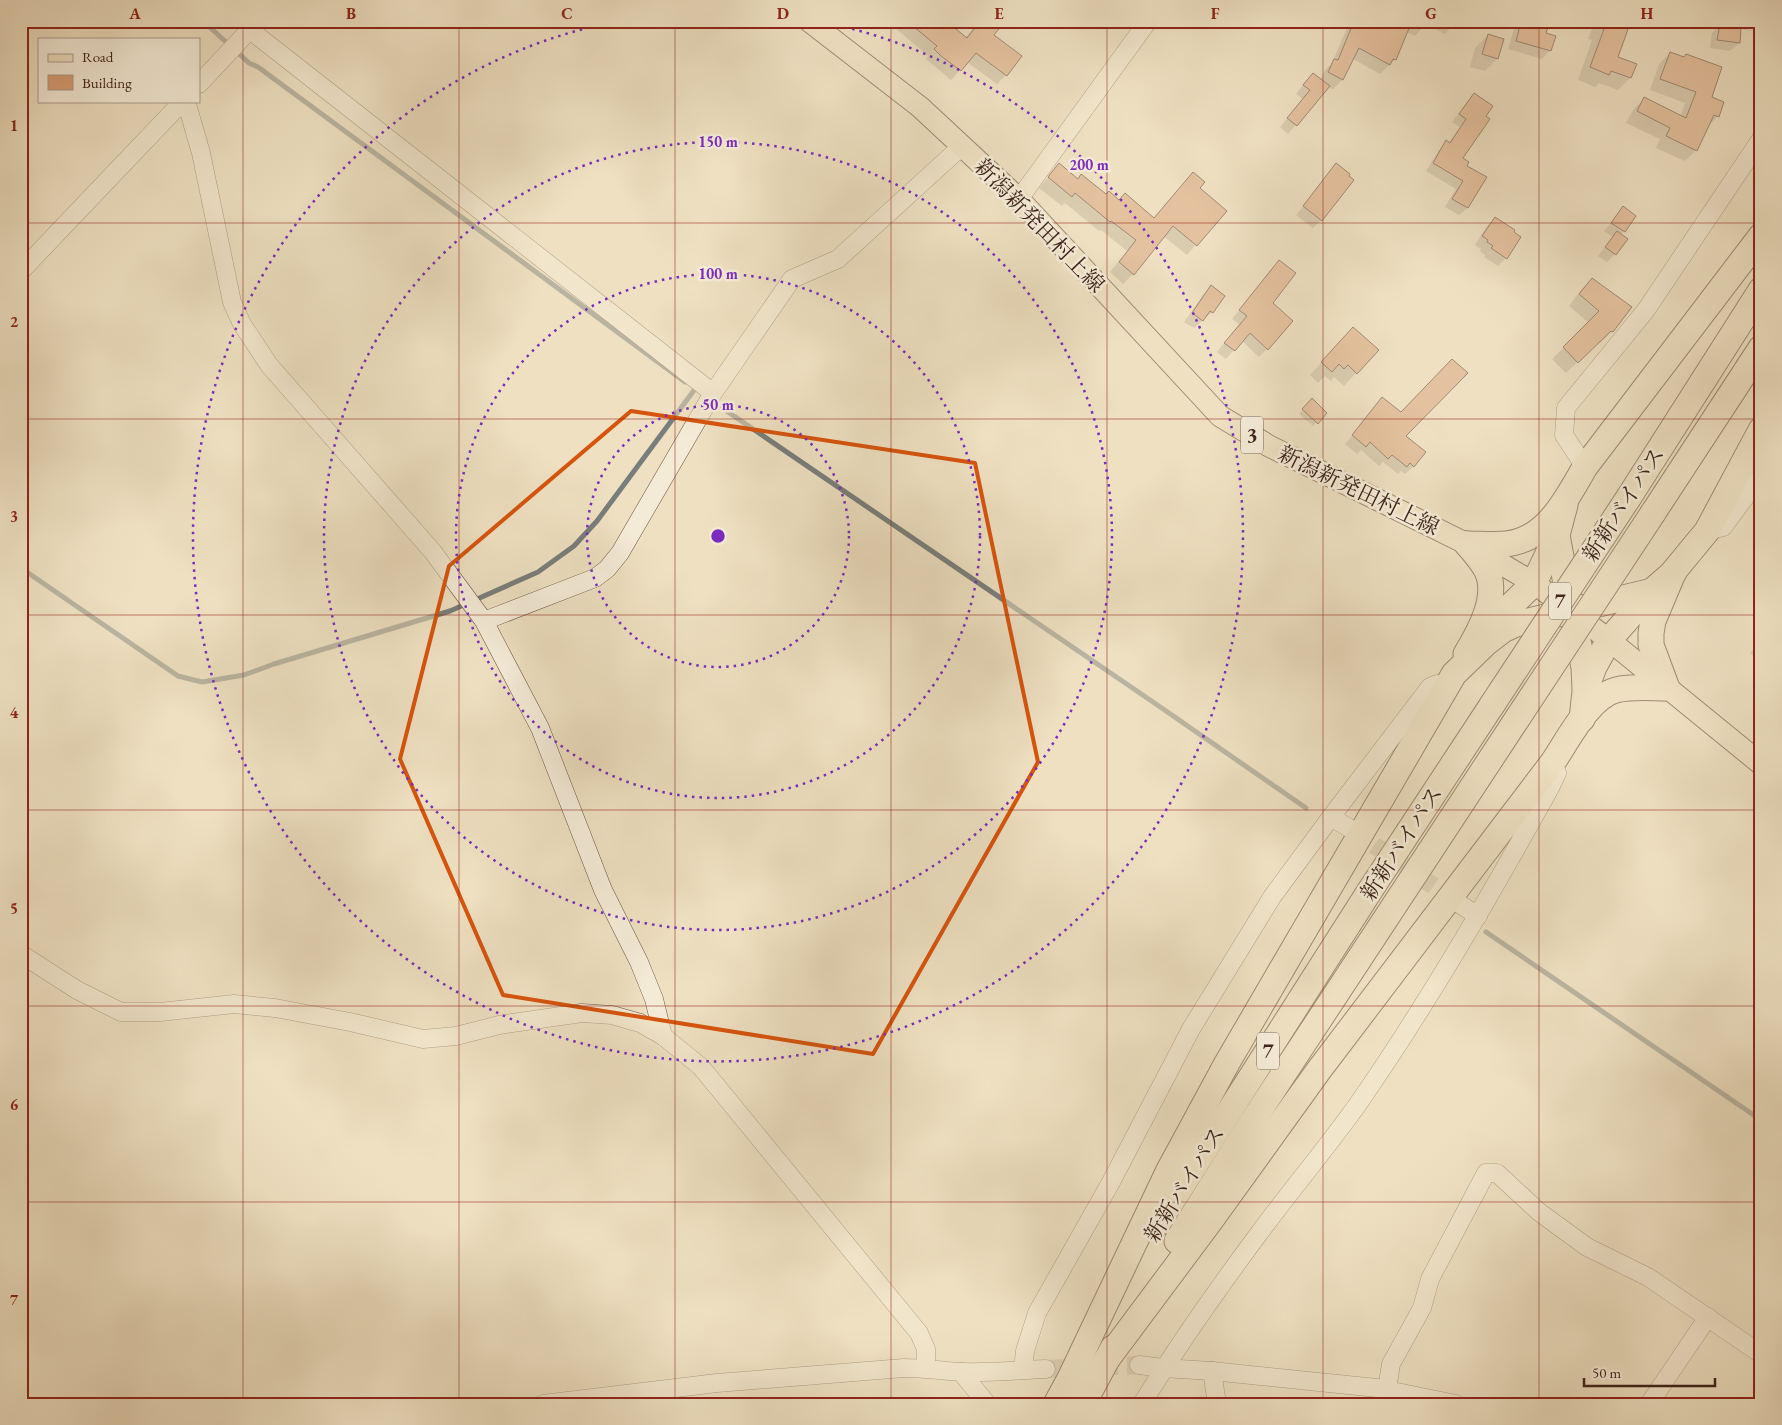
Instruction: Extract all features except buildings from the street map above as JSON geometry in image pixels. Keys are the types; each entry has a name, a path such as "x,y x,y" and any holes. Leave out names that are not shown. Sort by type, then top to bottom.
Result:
{"highway":[{"path":"1467,544 1506,544 1532,536 1546,525 1569,495 1585,467 1761,236"},
{"name":"新新バイパス","path":"1056,1404 1160,1220 1369,892 1629,497 1761,290"},
{"name":"新新バイパス","path":"1083,1404 1179,1237 1243,1136 1761,348"},
{"path":"1585,691 1594,667 1609,640 1652,591 1674,572 1707,531 1761,430"},
{"path":"1474,641 1534,583 1557,535 1569,495"},
{"path":"1557,535 1571,611 1584,667 1585,691 1582,719"},
{"path":"1072,1374 1168,1172 1227,1063 1449,680 1474,641 1487,612 1491,586 1486,568 1467,544"},
{"path":"1106,1362 1320,1070 1553,762 1595,703 1606,694 1616,690 1667,688 1651,645 1651,633 1653,621 1674,572"},
{"path":"1449,680 1503,630 1516,624 1652,591"}],"main road":[{"name":"新潟新発田村上線","path":"809,21 920,107 1018,199 1220,416 1270,446 1467,544 1534,583 1609,640 1761,764"}],"street":[{"path":"1018,199 1148,21"},
{"path":"1749,21 1761,23"},
{"path":"200,83 254,26 713,393"},
{"path":"21,271 183,102"},
{"path":"184,102 201,153 232,302 242,324 269,365 432,552 484,622 540,728 603,890 639,962 654,999 663,1036"},
{"path":"1585,467 1564,435 1566,408 1646,310 1761,139"},
{"path":"484,622 491,617 595,578 607,569 620,552 713,393 792,279 838,259 962,146"},
{"path":"1707,531 1723,527 1761,476"},
{"path":"1023,1370 1025,1351 1037,1313 1110,1182 1191,1029 1272,897 1430,687 1449,680"},
{"path":"1142,1404 1163,1368 1257,1236 1357,1105 1428,998 1478,916 1550,788 1557,773 1553,762"},
{"path":"1331,817 1349,828"},
{"path":"1458,904 1478,916"},
{"path":"21,954 77,990 121,1012 160,1012 234,1004 274,1008 350,1022 423,1039 456,1036 499,1025 582,1013 612,1015 640,1023 663,1036 700,1067 919,1333 926,1349 926,1368"},
{"path":"1387,1390 1391,1364 1422,1308 1430,1279 1486,1174 1497,1173 1539,1212 1587,1246 1599,1254 1648,1277 1761,1354"},
{"path":"1650,1404 1708,1318"},
{"path":"1139,1365 1387,1390 1420,1400 1456,1404"},
{"path":"543,1404 717,1382 926,1368 961,1372 999,1373 1046,1369"},
{"path":"1212,1371 1217,1404"},
{"path":"961,1372 987,1404"}],"highlighted area":[{"path":"631,411 975,463 1038,762 873,1054 503,995 400,759 449,566"}],"waterway":[{"path":"203,21 249,63 258,67 685,382"},
{"path":"21,568 178,676 202,682 244,675 274,664 450,611 538,572 574,546 597,521 695,389"},
{"path":"712,401 1306,808"},
{"path":"1486,932 1761,1120"}],"tunnel":[{"path":"1352,830 1458,903"},
{"path":"1046,1369 1139,1365"}]}
